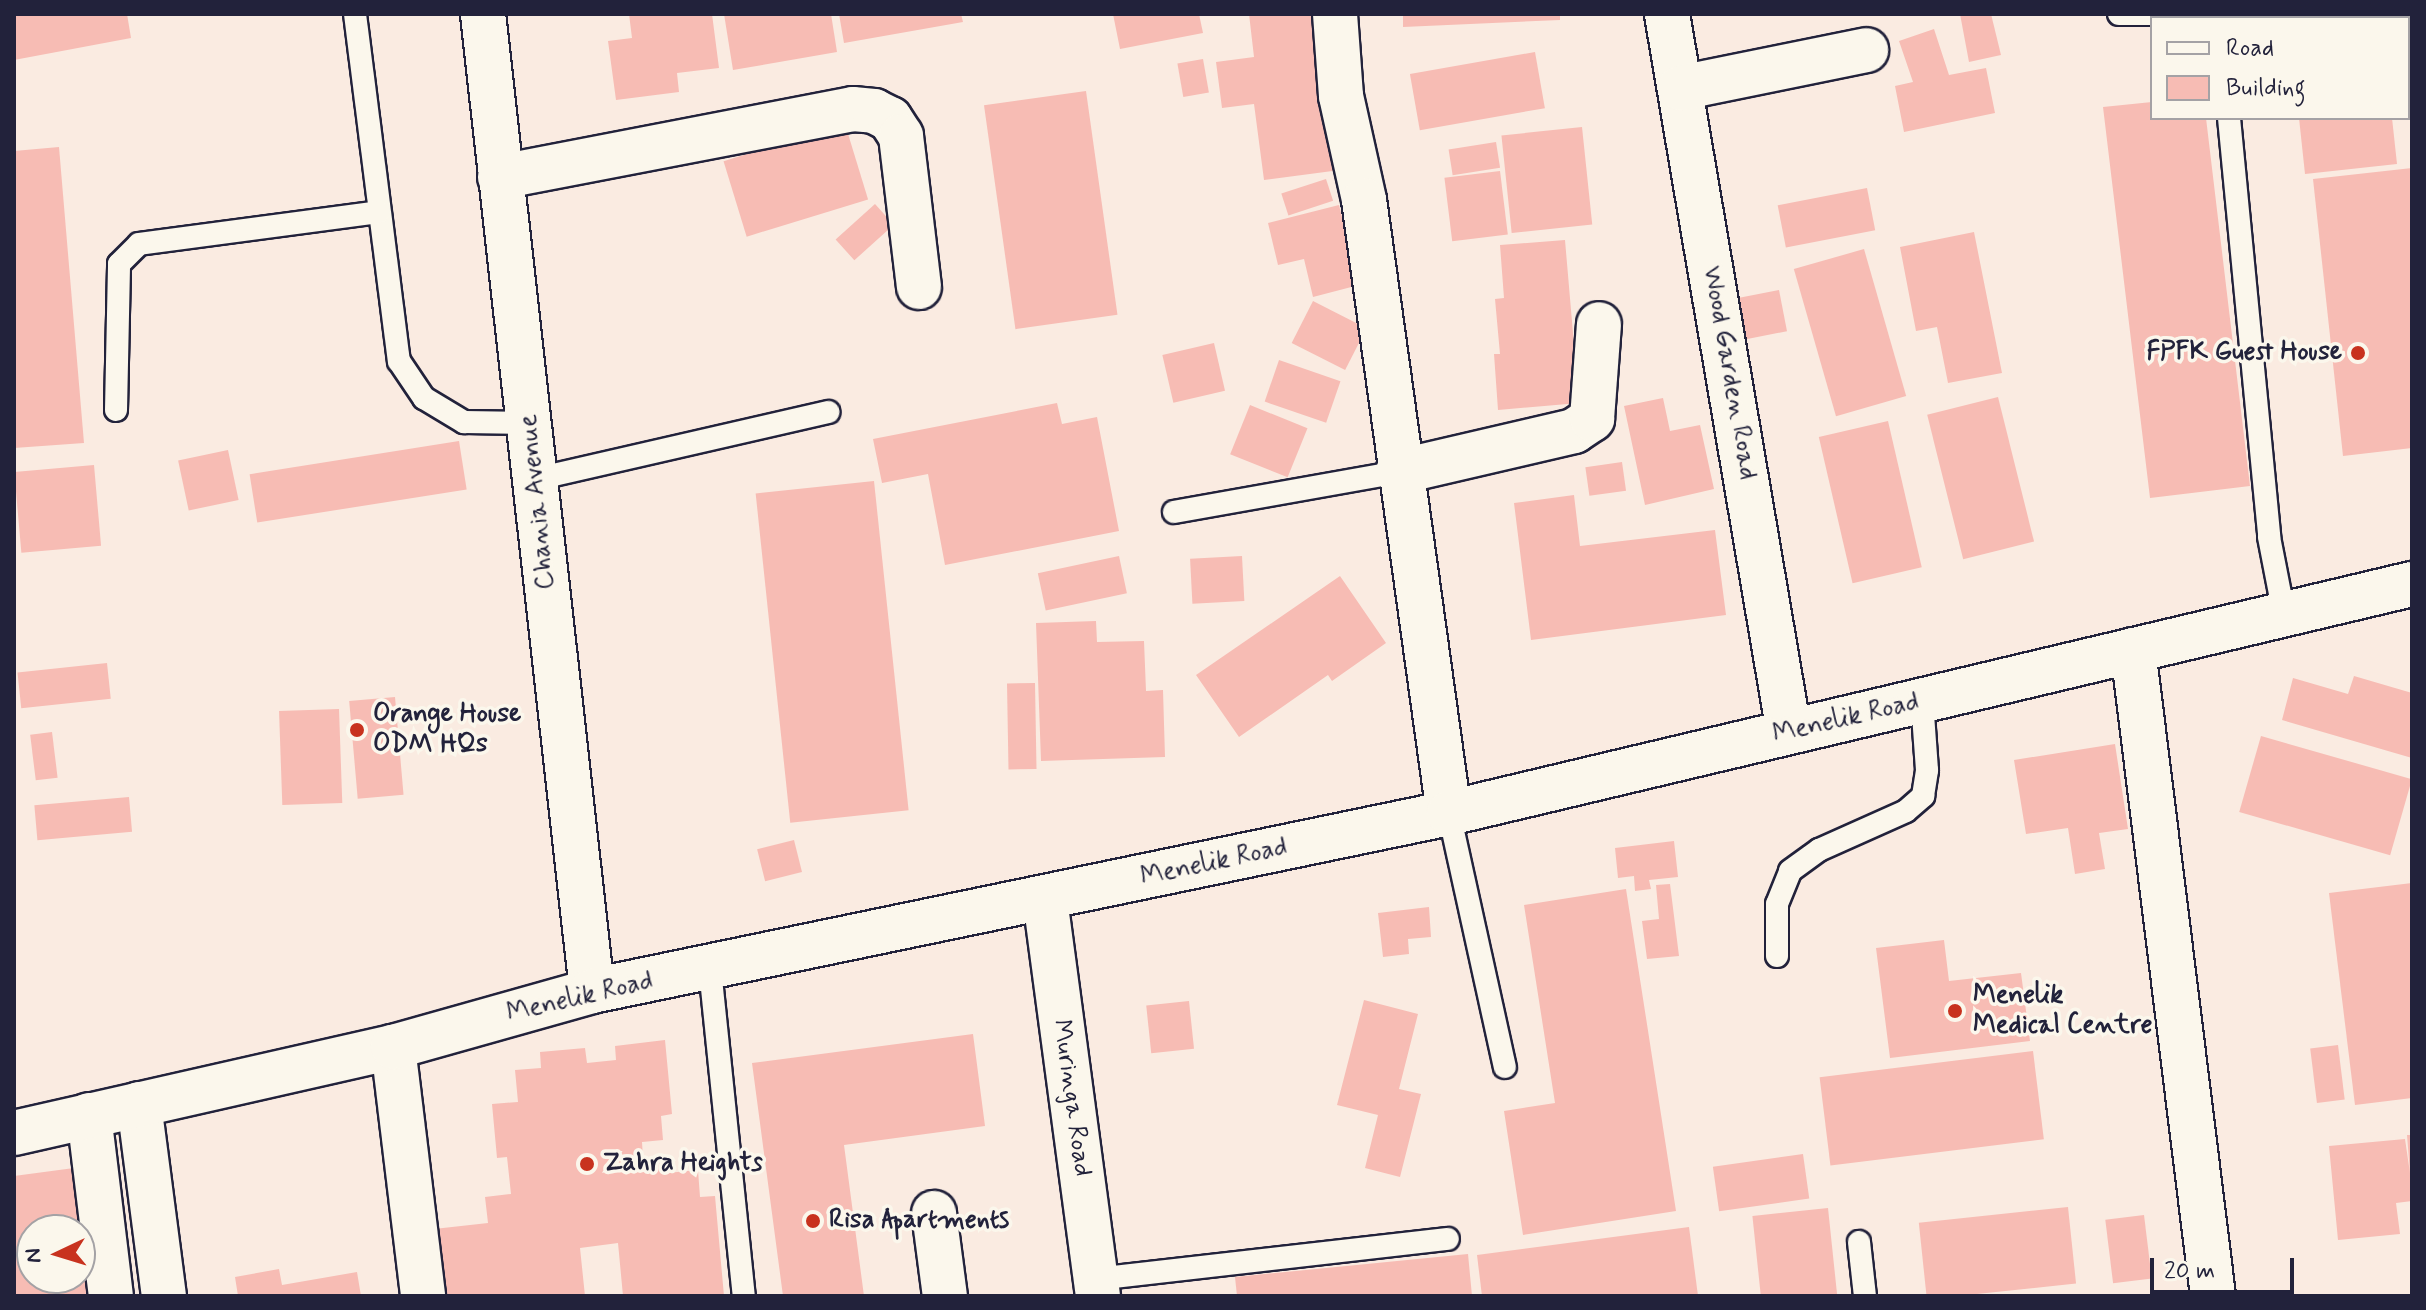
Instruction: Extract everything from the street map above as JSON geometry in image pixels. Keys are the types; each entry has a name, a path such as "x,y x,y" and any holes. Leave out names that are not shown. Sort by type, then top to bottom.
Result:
{"street":[{"name":"Chania Avenue","path":"483,14 592,991"},
{"path":"1335,14 1341,96 1364,200 1398,472 1449,813"},
{"name":"Wood Garden Road","path":"1667,14 1789,732"},
{"path":"1680,88 1866,50"},
{"path":"500,177 853,109 874,111 890,119 901,136 919,287"},
{"path":"1398,472 1574,431 1592,419 1599,324"},
{"name":"Menelik Road","path":"14,1133 393,1047 592,991 710,969 1449,813 2412,584"},
{"path":"2133,650 2213,1296"},
{"name":"Muringa Road","path":"1045,899 1097,1287"},
{"path":"393,1047 423,1296"},
{"path":"139,1104 164,1296"},
{"path":"89,1115 111,1296"},
{"path":"934,1213 945,1296"}],"lane":[{"path":"355,14 399,361 424,398 464,422 530,423"},
{"path":"2119,14 2159,14"},
{"path":"2229,120 2269,537 2284,614"},
{"path":"116,410 119,264 139,244 379,212"},
{"path":"536,479 828,412"},
{"path":"1174,512 1398,472"},
{"path":"1777,956 1777,904 1790,871 1819,850 1906,811 1923,796 1927,770 1922,700"},
{"path":"1449,813 1505,1067"},
{"path":"710,969 744,1296"},
{"path":"1097,1287 1448,1239"},
{"path":"1859,1242 1865,1296"}],"building":[{"path":"14,14 127,14 131,38 14,60"},
{"path":"629,14 712,14 719,68 677,73 679,92 616,100 608,41 632,38"},
{"path":"724,14 831,14 837,52 733,70"},
{"path":"839,14 961,14 963,22 844,43"},
{"path":"1113,14 1199,14 1203,33 1120,49"},
{"path":"1249,14 1320,14 1340,170 1264,180 1254,104 1222,108 1216,62 1254,57"},
{"path":"1403,14 1560,14 1560,20 1403,27"},
{"path":"1960,14 1991,14 2001,55 1969,62"},
{"path":"2313,14 2382,14 2382,16 2306,16"},
{"path":"1934,29 1949,75 1986,68 1995,113 1904,132 1895,86 1913,82 1899,41"},
{"path":"1535,52 1545,108 1420,130 1410,74"},
{"path":"1203,59 1209,92 1183,97 1177,64"},
{"path":"1086,91 1117,315 1015,329 984,105"},
{"path":"2150,102 2150,120 2206,120 2250,486 2150,498 2103,107"},
{"path":"2299,120 2392,120 2397,164 2305,174"},
{"path":"845,124 868,200 747,237 724,161"},
{"path":"1582,127 1592,224 1512,233 1501,135"},
{"path":"1496,142 1500,168 1453,175 1449,150"},
{"path":"59,147 84,443 14,448 14,151"},
{"path":"2412,168 2412,448 2343,456 2313,179"},
{"path":"1500,171 1508,235 1452,241 1444,178"},
{"path":"1326,179 1333,201 1288,215 1281,194"},
{"path":"1867,188 1875,230 1786,248 1778,205"},
{"path":"875,204 894,225 854,260 836,239"},
{"path":"1339,205 1359,285 1313,297 1304,259 1278,265 1268,223"},
{"path":"1974,232 2002,373 1948,383 1937,327 1916,331 1900,247"},
{"path":"1565,240 1579,403 1498,410 1494,354 1500,354 1495,299 1504,298 1500,245"},
{"path":"1864,249 1906,396 1836,416 1794,269"},
{"path":"1779,290 1787,331 1745,339 1737,298"},
{"path":"1313,301 1366,328 1345,370 1292,343"},
{"path":"1214,343 1225,391 1173,403 1162,355"},
{"path":"1279,360 1340,381 1326,423 1265,402"},
{"path":"1998,397 2034,542 1963,559 1927,415"},
{"path":"1663,398 1670,431 1700,425 1714,489 1645,505 1624,406"},
{"path":"1057,403 1062,424 1097,417 1119,531 945,565 928,474 882,483 873,439"},
{"path":"1250,405 1307,428 1288,477 1230,454"},
{"path":"1888,421 1922,567 1853,583 1819,437"},
{"path":"459,441 467,489 257,523 250,474"},
{"path":"228,450 239,500 189,510 178,461"},
{"path":"1622,462 1626,491 1589,496 1585,467"},
{"path":"94,465 101,546 21,553 14,472"},
{"path":"874,481 909,810 790,823 756,493"},
{"path":"1574,495 1580,546 1715,530 1726,615 1531,640 1514,503"},
{"path":"1119,556 1127,593 1046,610 1038,573"},
{"path":"1242,556 1244,601 1192,604 1190,559"},
{"path":"1340,576 1386,643 1332,681 1328,675 1239,737 1196,675"},
{"path":"1096,621 1097,642 1144,641 1146,691 1163,690 1165,757 1041,761 1036,623"},
{"path":"107,663 111,699 21,708 17,672"},
{"path":"2354,676 2412,693 2412,758 2282,720 2293,678 2348,694"},
{"path":"1007,683 1035,683 1037,769 1009,769"},
{"path":"395,697 404,795 358,799 349,701"},
{"path":"339,709 342,803 282,805 279,711"},
{"path":"52,732 58,778 36,780 30,735"},
{"path":"2261,736 2412,779 2390,855 2239,812"},
{"path":"2115,744 2128,829 2099,833 2105,869 2075,874 2068,828 2026,834 2014,760"},
{"path":"129,797 132,832 37,840 34,805"},
{"path":"794,840 802,872 765,881 757,849"},
{"path":"1674,841 1678,877 1649,880 1651,889 1635,891 1634,876 1618,878 1615,848"},
{"path":"2412,883 2412,1098 2355,1105 2329,893"},
{"path":"1670,884 1679,956 1647,959 1642,921 1659,919 1656,885"},
{"path":"1626,889 1676,1211 1523,1235 1504,1111 1555,1103 1524,905"},
{"path":"1429,907 1431,937 1408,939 1409,954 1383,957 1378,913"},
{"name":"Menelik Medical Centre","path":"1944,940 1949,981 2021,973 2030,1041 1890,1058 1876,948"},
{"path":"1364,1000 1418,1014 1399,1089 1421,1094 1400,1177 1365,1168 1378,1115 1337,1105"},
{"path":"1189,1001 1194,1049 1151,1053 1146,1005"},
{"name":"Risa Apartments","path":"973,1034 985,1126 844,1145 864,1296 783,1296 752,1063"},
{"name":"Zahra Heights","path":"665,1040 672,1114 661,1116 663,1140 642,1142 643,1158 665,1155 667,1173 698,1170 700,1197 715,1196 724,1296 623,1296 618,1243 580,1248 585,1296 440,1296 434,1229 488,1223 485,1197 511,1194 507,1157 497,1158 492,1104 518,1102 515,1070 541,1068 540,1052 585,1048 587,1063 616,1060 615,1046"},
{"path":"2338,1045 2345,1100 2317,1103 2310,1048"},
{"path":"2033,1051 2044,1139 1830,1166 1820,1077"},
{"path":"2407,1135 2412,1135 2412,1201 2396,1203 2400,1234 2338,1240 2329,1146 2405,1139 2410,1173"},
{"path":"1803,1154 1809,1199 1719,1211 1713,1167"},
{"path":"74,1168 80,1214 16,1214 16,1294 90,1296 14,1296 14,1176"},
{"path":"2068,1207 2076,1284 1958,1296 1927,1296 1919,1223"},
{"path":"1828,1208 1837,1296 1761,1296 1752,1216"},
{"path":"2144,1215 2152,1279 2113,1283 2105,1220"},
{"path":"1689,1227 1698,1296 1482,1296 1477,1255"},
{"path":"1468,1254 1472,1296 1237,1296 1235,1277"},
{"path":"279,1269 282,1285 357,1272 361,1296 238,1296 235,1277"}],"place":[{"name":"FPFK Guest House","path":"2358,353"},
{"name":"Orange House ODM HQs","path":"357,730"},
{"name":"Menelik Medical Centre","path":"1955,1011"},
{"name":"Zahra Heights","path":"587,1164"},
{"name":"Risa Apartments","path":"813,1221"}]}
